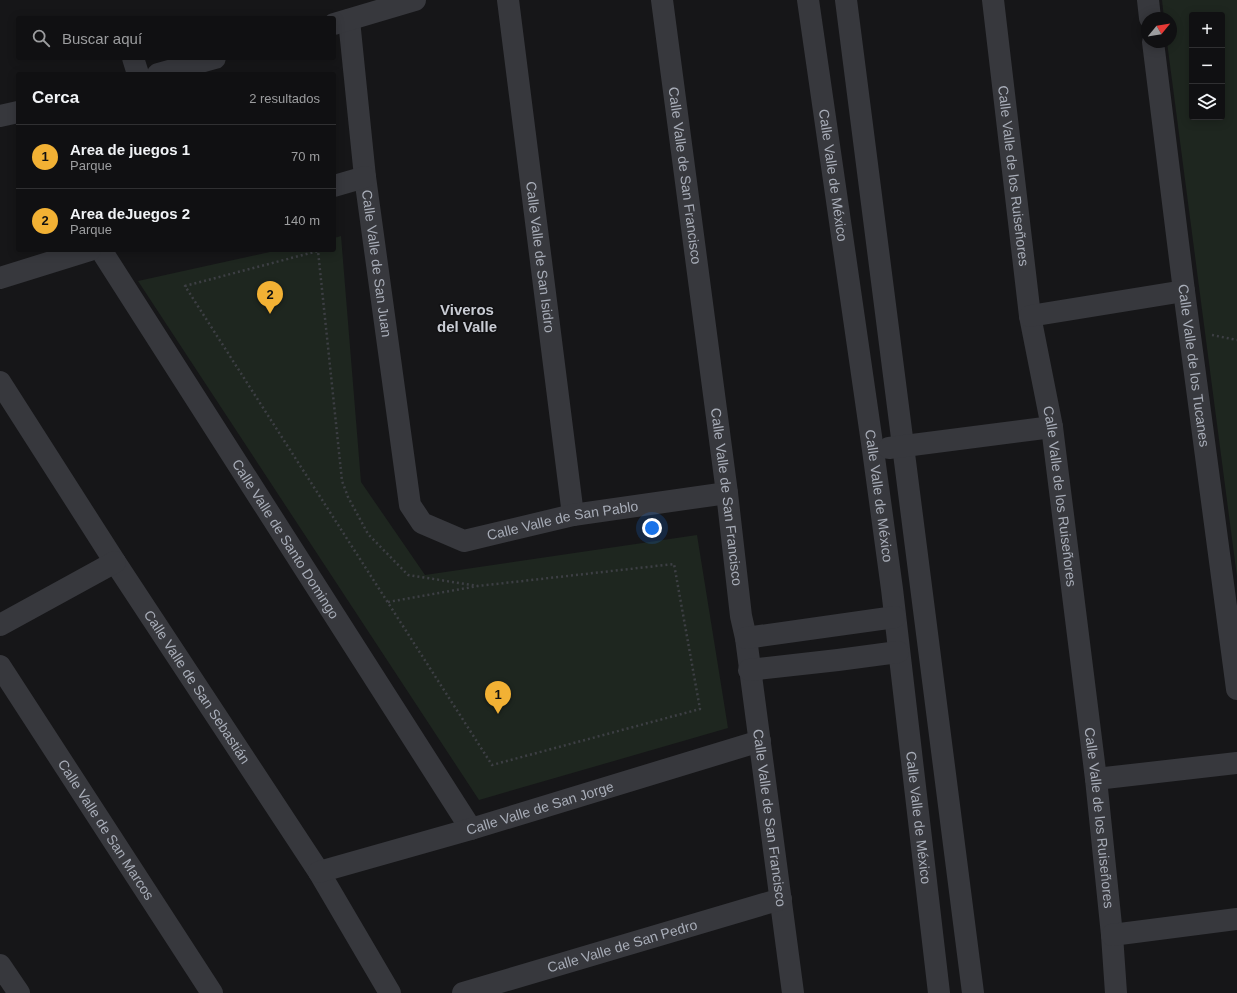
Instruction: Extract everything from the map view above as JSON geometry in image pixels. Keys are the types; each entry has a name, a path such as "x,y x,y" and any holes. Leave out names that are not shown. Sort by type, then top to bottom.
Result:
{"street":[{"path":"342,22 415,0"},
{"name":"Calle Valle de San Isidro","path":"508,0 573,515"},
{"name":"Calle Valle de San Francisco","path":"662,0 727,493 741,616 746,638 749,670 760,741 793,993"},
{"name":"Calle Valle de México","path":"808,0 892,589 898,652 939,993"},
{"path":"846,0 973,993"},
{"name":"Calle Valle de los Ruiseñores","path":"993,0 1030,316 1052,426 1096,779 1112,935 1116,993"},
{"path":"1148,0 1149,12"},
{"name":"Calle Valle de San Juan","path":"342,22 410,505"},
{"name":"Calle Valle de los Tucanes","path":"1154,48 1184,291 1237,689"},
{"path":"134,60 137,72"},
{"path":"165,72 208,60"},
{"path":"0,116 16,112"},
{"path":"336,185 365,177"},
{"path":"0,278 84,252"},
{"name":"Calle Valle de Santo Domingo","path":"102,252 471,829"},
{"path":"1030,316 1184,291"},
{"name":"Calle Valle de San Sebastián","path":"0,382 115,562 319,872 390,993"},
{"path":"873,450 1052,426"},
{"name":"Calle Valle de San Pablo","path":"410,505 422,523 464,541 573,515 727,493"},
{"path":"0,625 115,562"},
{"path":"892,589 922,586"},
{"path":"746,638 895,617"},
{"path":"749,670 898,652"},
{"name":"Calle Valle de San Marcos","path":"0,666 212,993"},
{"name":"Calle Valle de San Jorge","path":"319,872 471,829 760,741"},
{"path":"1096,779 1237,763"},
{"name":"Calle Valle de San Pedro","path":"463,993 781,899"},
{"path":"1112,935 1237,918"},
{"path":"0,965 19,993"}],"path":[{"path":"1206,334 1237,340"},
{"path":"388,602 478,586"}],"shaded area":[{"path":"1162,0 1237,0 1237,577 1168,48 1177,48 1177,12 1163,12"},
{"path":"341,236 361,482 425,575 697,535 728,728 479,800 138,281 270,252 336,252 336,237"}],"place":[{"name":"Area deJuegos 2","path":"270,314"},
{"name":"Area de juegos 1","path":"498,714"}],"district":[{"name":"Viveros del Valle","path":"467,318"}]}
